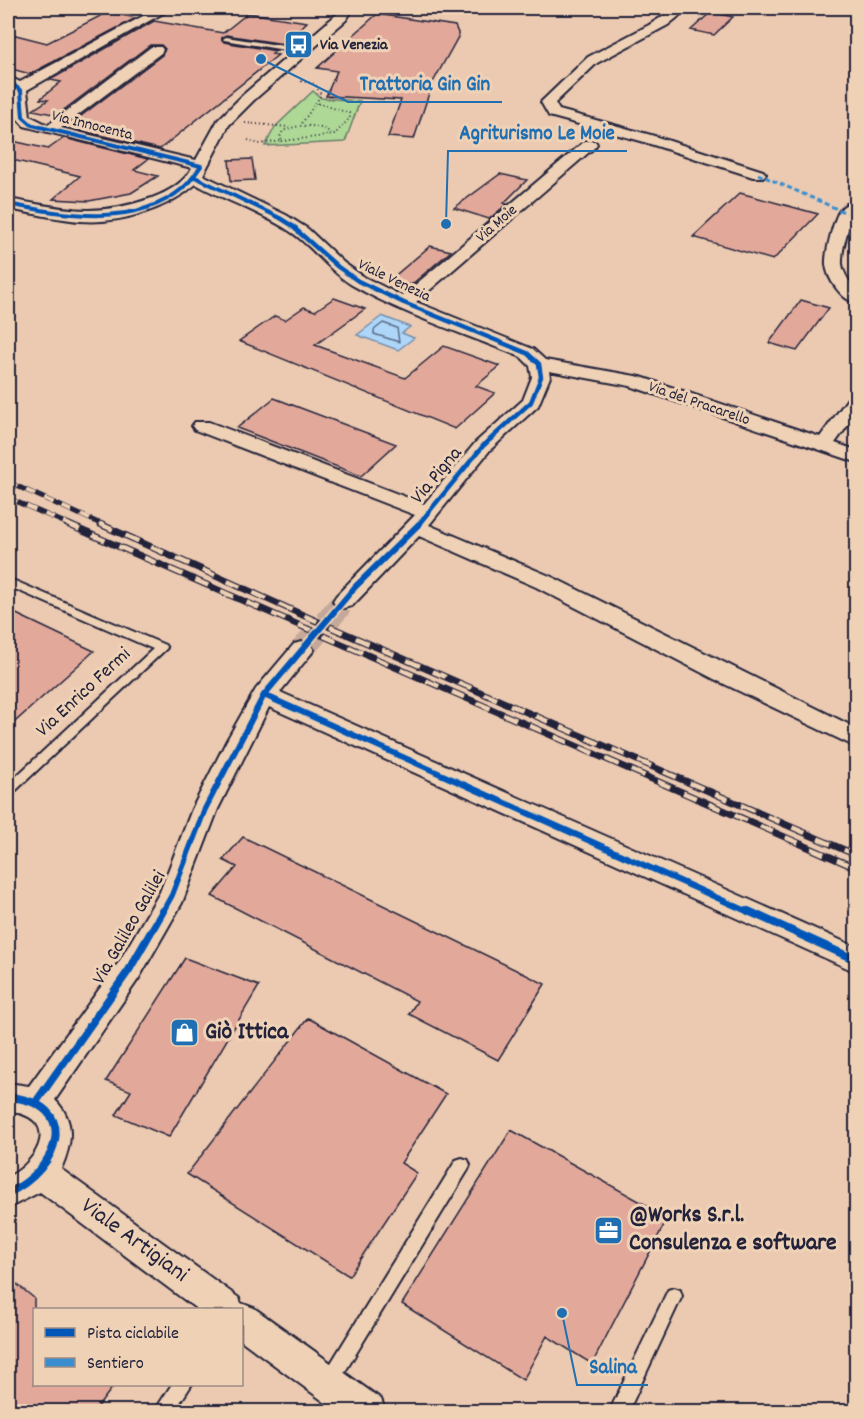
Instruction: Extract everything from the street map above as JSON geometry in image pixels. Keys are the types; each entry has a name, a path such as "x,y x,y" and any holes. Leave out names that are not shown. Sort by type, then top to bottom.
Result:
{"street":[{"path":"14,84 166,8"},
{"path":"8,204 81,216 127,212 155,204 195,176 227,119 342,17 348,8"},
{"path":"683,8 672,17 600,56 572,75 549,102 550,109 554,113 581,122 646,138 758,174"},
{"path":"50,130 156,50"},
{"name":"Via Innocenta","path":"14,84 22,94 21,113 27,122 195,176"},
{"name":"Via Moie","path":"404,303 590,144"},
{"name":"Viale Venezia","path":"195,176 216,189 280,218 302,232 338,267 358,280 404,303 527,353 539,364"},
{"path":"851,209 838,234 834,264 842,284 856,298"},
{"name":"Via del Pracarello","path":"539,364 634,381 856,456"},
{"name":"Via Pigna","path":"344,601 422,520 483,446 531,402 541,377 539,364"},
{"path":"823,446 856,401"},
{"path":"202,426 422,520"},
{"name":"Via Pigna","path":"422,520 726,675 856,738"},
{"path":"302,650 264,695 856,960"},
{"name":"Via Galileo Galilei","path":"22,1099 129,970 172,895 205,809 264,695"},
{"path":"8,1193 25,1186 40,1173 55,1147 56,1133 53,1120 46,1110 22,1099"},
{"name":"Viale Artigiani","path":"40,1173 224,1308"},
{"path":"243,1321 368,1412"}],"lane":[{"path":"226,39 303,51"},
{"name":"Via Enrico Fermi","path":"8,582 161,648 8,791"},
{"path":"328,1383 462,1165"},
{"path":"618,1412 674,1296"},
{"path":"163,1412 182,1386"}],"path":[{"path":"282,141 280,137 283,130 302,123 321,95 315,84 301,81"},
{"path":"248,140 259,144 334,135 350,118 349,113 317,103"},
{"path":"227,119 279,128 291,127"},
{"path":"302,123 323,128 334,135"}],"green space":[{"path":"313,91 321,98 360,101 345,142 265,146 275,127"}],"water":[{"path":"382,316 410,327 402,333 414,338 398,350 357,335"}],"building":[{"path":"108,12 136,18 30,74 8,68 8,39 16,35 47,43"},
{"path":"711,12 733,17 714,35 691,30"},
{"path":"248,13 307,22 284,44 226,35 222,37 224,42 276,51 272,54 278,55 160,149 78,130 90,121 77,119 162,55 165,49 161,45 150,45 57,115 33,110 48,100 40,99 61,82 50,80 154,21 223,33"},
{"path":"377,14 455,26 458,33 458,37 432,84 414,139 388,137 401,100 326,96 337,71 317,68"},
{"path":"64,138 148,159 134,170 158,176 131,193 89,201 53,199 80,176 8,159 8,140 48,149"},
{"path":"252,159 255,180 231,181 229,160"},
{"path":"500,174 527,180 504,203 507,204 489,219 454,208"},
{"path":"740,193 818,214 773,260 693,237"},
{"path":"430,246 451,251 411,285 391,279"},
{"path":"334,298 365,309 315,345 405,378 444,346 500,366 476,386 495,393 455,429 239,341 275,316 285,320 304,307 315,311"},
{"path":"801,300 829,308 797,351 769,343"},
{"path":"274,398 396,444 361,476 237,428"},
{"path":"8,610 94,651 8,728"},
{"path":"243,837 545,984 498,1060 409,1014 417,1001 212,896 237,867 223,860"},
{"name":"Giò Ittica","path":"185,958 259,986 169,1137 116,1115 131,1091 106,1081"},
{"path":"308,1018 446,1094 401,1163 417,1173 349,1276 187,1174"},
{"path":"511,1130 668,1217 592,1364 547,1336 523,1380 402,1304"},
{"path":"8,1277 34,1298 33,1386 114,1386 94,1412 8,1412"}],"tunnel":[{"path":"302,650 344,601"}],"railway":[{"path":"8,482 103,525"},
{"path":"8,498 70,525"},
{"path":"67,524 856,868"},
{"path":"100,524 305,616 856,855"}],"marked path":[{"path":"758,174 846,213"}],"cycle path":[{"path":"8,80 21,91 21,112 27,122 32,125 201,166 185,187 164,201 140,210 113,214 86,214 8,204"},
{"path":"36,1102 129,970 172,895 205,809 264,695 355,587 417,526 483,446 531,402 541,377 539,364 527,353 404,303 358,281 338,267 302,232 280,218 195,177"},
{"path":"264,695 856,960"},
{"path":"8,1097 24,1098 37,1103 47,1111 56,1134 55,1147 39,1173 8,1193"}],"place":[{"name":"Via Venezia","path":"299,45"},
{"name":"Trattoria Gin Gin","path":"261,59"},
{"name":"Agriturismo Le Moie","path":"446,224"},
{"name":"Giò Ittica","path":"184,1033"},
{"name":"@Works S.r.l. Consulenza e software","path":"608,1230"},
{"name":"Salina","path":"562,1313"}]}
